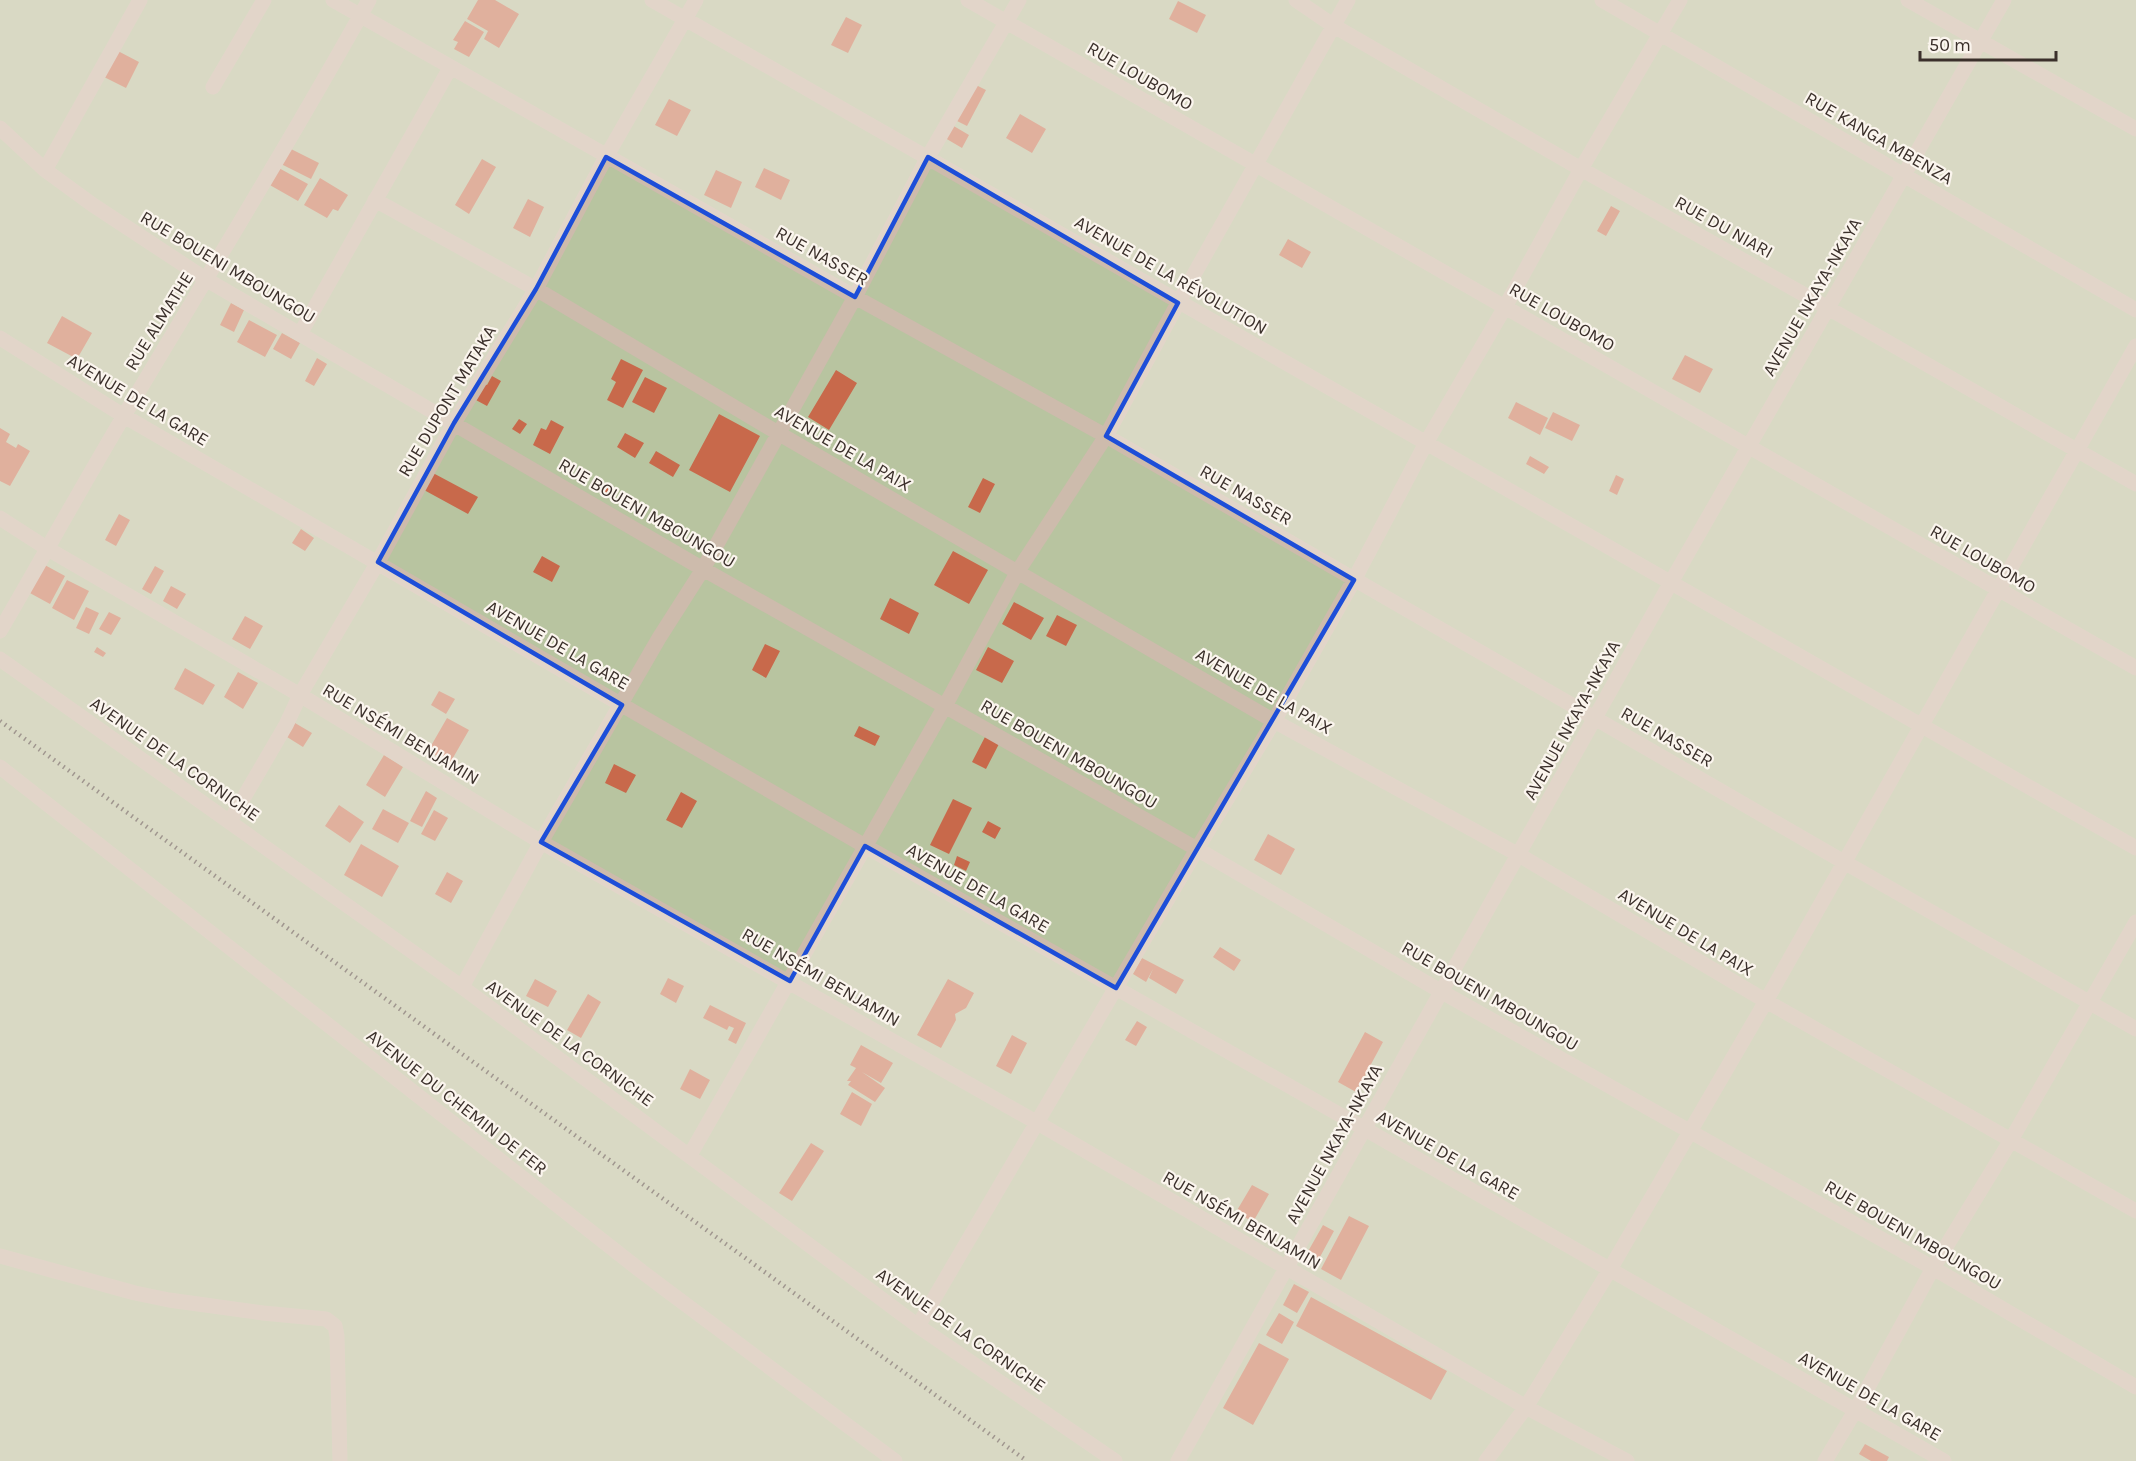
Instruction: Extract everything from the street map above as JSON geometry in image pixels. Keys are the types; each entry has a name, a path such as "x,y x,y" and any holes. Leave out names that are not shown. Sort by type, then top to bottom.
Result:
{"street":[{"path":"45,170 140,0"},
{"path":"213,87 264,0"},
{"name":"RUE NASSER","path":"333,0 606,157 1106,436 2136,1029"},
{"name":"RUE ALMATHE","path":"0,631 369,0"},
{"name":"AVENUE DE LA RÉVOLUTION","path":"652,0 1178,303 2136,848"},
{"name":"RUE DUPONT MATAKA","path":"230,821 378,562 454,423 536,289 606,157 696,0"},
{"name":"RUE LOUBOMO","path":"968,0 2136,668"},
{"path":"462,987 541,842 659,638 703,569 855,297 928,157 1019,0"},
{"name":"RUE DU NIARI","path":"1296,0 1334,26 1581,170 2136,484"},
{"path":"690,1155 945,706 1018,571 1106,436 1348,0"},
{"name":"RUE KANGA MBENZA","path":"1602,0 2136,310"},
{"path":"918,1326 1036,1122 1274,722 1354,580 1426,443 1680,0"},
{"path":"1908,0 2136,129"},
{"name":"AVENUE NKAYA-NKAYA","path":"1178,1461 1670,584 1979,40 2004,0"},
{"path":"300,334 450,68"},
{"name":"RUE BOUENI MBOUNGOU","path":"0,128 45,170 93,205 207,280 703,569 1197,849 1442,992 1933,1268 2136,1387"},
{"name":"AVENUE DE LA PAIX","path":"375,200 536,289 778,434 1018,571 1274,722 1519,855 1766,1001 2136,1210"},
{"name":"AVENUE DE LA GARE","path":"0,338 124,416 866,846 1944,1461"},
{"path":"1486,1461 1526,1407 1609,1271 1766,1001 2136,346"},
{"name":"RUE NSÉMI BENJAMIN","path":"0,518 48,549 300,695 541,842 1036,1122 1526,1407 1627,1461"},
{"name":"AVENUE DE LA CORNICHE","path":"0,658 462,987 918,1326 1114,1461"},
{"name":"AVENUE DU CHEMIN DE FER","path":"0,767 641,1271 895,1461"},
{"path":"1826,1461 1933,1268 2011,1140 2136,922"},
{"path":"0,1256 169,1300 331,1321 335,1326 337,1336 340,1461"}],"highlighted area":[{"path":"606,157 855,297 928,157 1178,303 1106,436 1354,580 1116,988 865,846 790,981 541,842 622,705 378,562 454,423 536,289"}],"green space":[{"path":"0,0 2136,0 2136,1461 0,1461"}],"building":[{"path":"478,0 495,0 519,14 499,48 484,39 488,31 467,19"},
{"path":"1178,1 1206,15 1197,33 1169,19"},
{"path":"846,17 862,25 848,53 831,45"},
{"path":"465,21 484,32 469,57 454,49 458,42 453,40"},
{"path":"116,50 139,62 126,88 102,76"},
{"path":"974,84 986,90 967,126 955,120"},
{"path":"669,99 691,110 677,136 655,125"},
{"path":"1020,114 1046,129 1032,153 1006,138"},
{"path":"952,125 969,135 962,148 945,138"},
{"path":"289,148 319,163 311,179 281,164"},
{"path":"482,159 496,167 469,214 455,205"},
{"path":"277,167 308,184 298,201 268,184"},
{"path":"764,168 790,180 781,200 755,187"},
{"path":"716,170 742,182 731,208 704,195"},
{"path":"320,178 348,195 338,211 333,209 327,218 304,205"},
{"path":"528,199 544,207 530,237 513,228"},
{"path":"1611,206 1620,211 1606,236 1597,231"},
{"path":"1288,239 1311,252 1302,268 1279,255"},
{"path":"231,303 244,310 234,332 220,325"},
{"path":"62,316 92,333 77,359 47,343"},
{"path":"249,320 277,335 265,357 237,342"},
{"path":"282,333 300,343 291,359 273,349"},
{"path":"1685,355 1713,369 1700,393 1672,379"},
{"path":"317,358 327,364 314,386 305,381"},
{"path":"621,359 643,370 623,408 607,400 616,382 611,379"},
{"path":"836,370 857,383 829,430 808,417"},
{"path":"492,376 501,381 487,406 474,399 482,383 487,385"},
{"path":"645,377 667,388 654,413 632,402"},
{"path":"1516,402 1548,418 1540,435 1508,418"},
{"path":"1553,412 1580,425 1572,441 1545,428"},
{"path":"719,414 760,436 730,492 689,470"},
{"path":"519,419 527,424 520,434 512,429"},
{"path":"551,420 564,427 550,454 533,445 541,428 546,430"},
{"path":"0,428 10,434 6,442 16,448 18,444 30,451 10,486 0,481"},
{"path":"625,433 644,443 635,458 617,447"},
{"path":"656,451 680,465 673,477 649,463"},
{"path":"1530,456 1549,467 1544,474 1526,464"},
{"path":"433,473 478,497 468,514 424,490"},
{"path":"1616,475 1624,479 1617,495 1609,491"},
{"path":"983,478 995,484 980,513 968,507"},
{"path":"604,485 609,489 605,495 600,492"},
{"path":"119,514 130,520 116,546 105,540"},
{"path":"301,529 314,538 305,551 292,543"},
{"path":"953,551 988,570 969,604 934,585"},
{"path":"542,556 560,566 552,582 533,572"},
{"path":"43,564 65,576 50,604 28,592"},
{"path":"155,566 164,571 151,594 142,589"},
{"path":"67,580 89,591 74,620 52,608"},
{"path":"171,586 186,594 177,609 163,601"},
{"path":"890,598 919,613 909,634 880,619"},
{"path":"1014,602 1044,618 1031,640 1002,624"},
{"path":"86,607 99,613 89,634 76,628"},
{"path":"109,612 121,618 111,635 99,629"},
{"path":"1057,615 1077,625 1066,646 1046,636"},
{"path":"245,616 263,626 250,649 232,639"},
{"path":"765,644 780,651 766,678 752,670"},
{"path":"97,647 106,653 103,657 94,652"},
{"path":"988,647 1014,661 1002,683 976,670"},
{"path":"185,668 215,685 203,705 174,689"},
{"path":"238,672 258,683 243,709 224,697"},
{"path":"439,691 455,699 446,714 431,705"},
{"path":"447,718 469,730 450,763 428,751"},
{"path":"295,723 312,733 303,747 287,737"},
{"path":"859,726 880,736 875,746 854,736"},
{"path":"986,735 1000,742 986,769 972,762"},
{"path":"384,755 403,767 385,797 366,785"},
{"path":"614,764 636,775 626,793 605,783"},
{"path":"426,791 437,798 422,827 410,821"},
{"path":"681,792 697,801 682,828 666,820"},
{"path":"953,799 972,808 949,854 930,845"},
{"path":"339,805 364,822 350,843 325,826"},
{"path":"383,809 409,823 398,843 372,829"},
{"path":"434,810 448,818 435,841 421,834"},
{"path":"988,821 1001,828 995,839 982,832"},
{"path":"1268,834 1295,849 1281,875 1254,860"},
{"path":"361,844 399,866 382,897 344,875"},
{"path":"957,856 970,862 966,871 954,865"},
{"path":"447,872 463,881 451,903 435,894"},
{"path":"1220,947 1241,960 1234,971 1213,957"},
{"path":"1142,958 1184,980 1176,994 1149,978 1153,969 1146,982 1133,974"},
{"path":"668,978 684,986 676,1003 660,994"},
{"path":"535,979 557,991 548,1007 526,996"},
{"path":"948,979 974,993 966,1008 955,1014 956,1020 941,1048 917,1035"},
{"path":"588,994 601,1002 581,1038 567,1030"},
{"path":"710,1005 746,1023 736,1044 728,1040 734,1028 729,1026 727,1030 703,1018"},
{"path":"1137,1021 1147,1027 1136,1046 1125,1040"},
{"path":"1365,1032 1383,1042 1356,1092 1338,1082"},
{"path":"1012,1035 1027,1043 1011,1074 996,1066"},
{"path":"861,1045 893,1063 881,1083 862,1072 885,1088 875,1102 848,1085 851,1081 847,1081 856,1068 850,1065"},
{"path":"690,1069 710,1080 700,1099 680,1089"},
{"path":"852,1092 872,1104 861,1126 840,1114"},
{"path":"811,1143 824,1151 792,1201 779,1193"},
{"path":"1252,1185 1269,1194 1253,1222 1236,1212"},
{"path":"1349,1216 1369,1226 1341,1280 1321,1269"},
{"path":"1323,1225 1334,1231 1314,1268 1302,1262"},
{"path":"1294,1284 1309,1292 1297,1313 1283,1305"},
{"path":"1311,1297 1447,1371 1431,1400 1296,1326"},
{"path":"1279,1313 1294,1322 1282,1344 1266,1335"},
{"path":"1259,1343 1289,1359 1253,1425 1223,1408"},
{"path":"1865,1444 1889,1457 1887,1461 1871,1461 1859,1454"}],"railway":[{"path":"0,721 1027,1461"}]}
